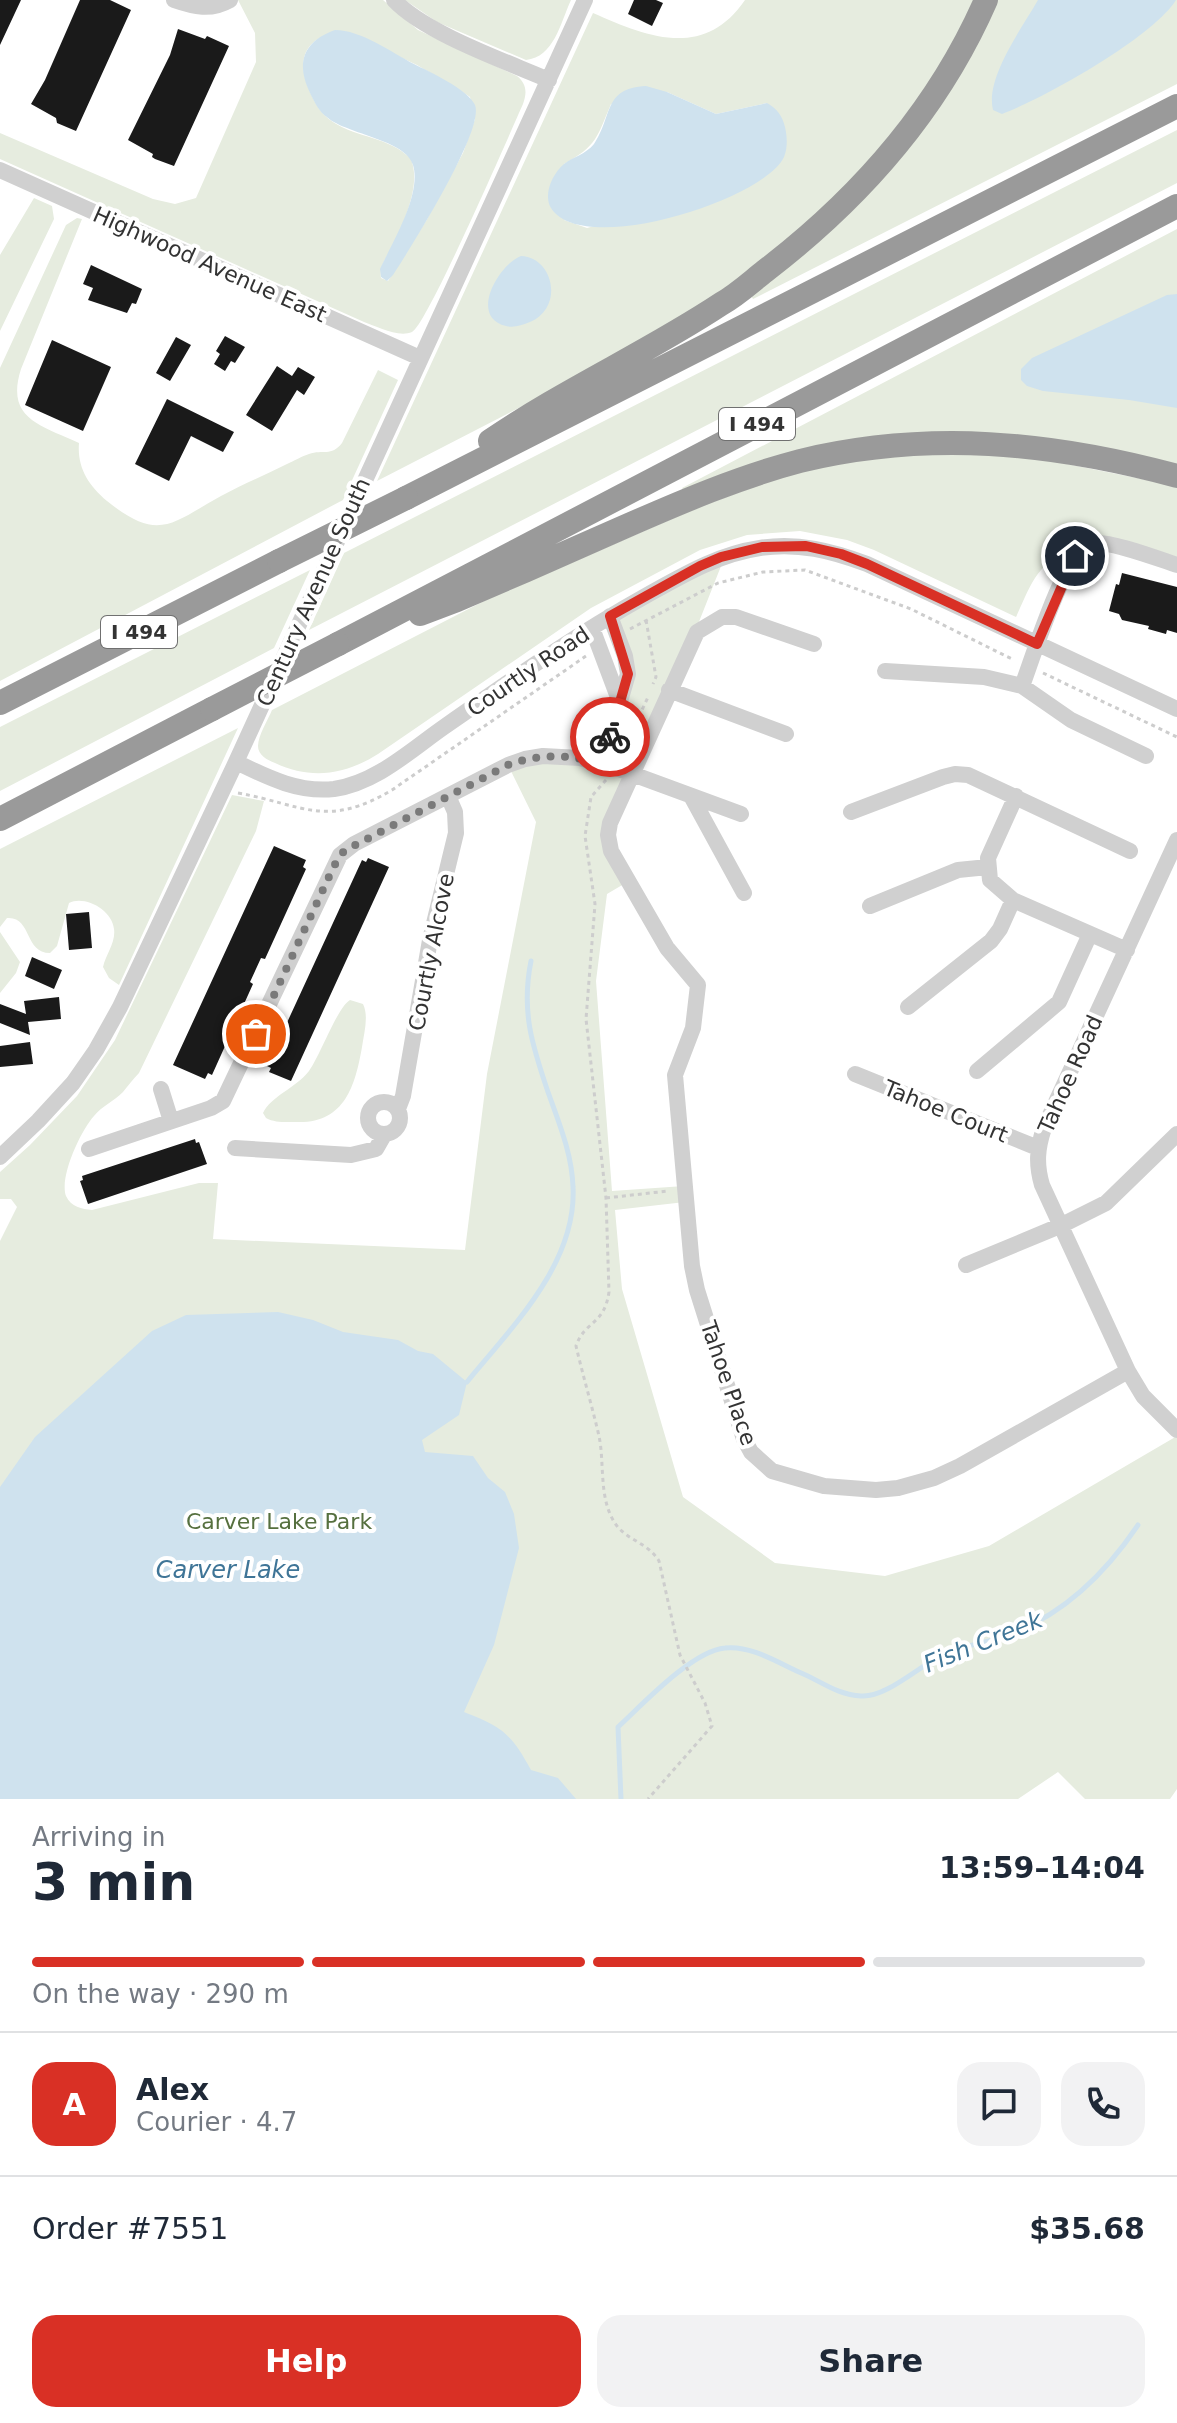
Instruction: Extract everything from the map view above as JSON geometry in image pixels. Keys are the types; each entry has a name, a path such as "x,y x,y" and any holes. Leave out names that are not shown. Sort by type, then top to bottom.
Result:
{"highway":[{"path":"406,498 529,414 722,304 806,240 881,167 910,130 939,88 986,0"},
{"name":"I 494","path":"0,703 1177,106"},
{"name":"I 494","path":"0,819 1177,206"},
{"path":"338,644 457,600 719,487 826,455 923,443 1005,444 1087,454 1177,476"}],"street":[{"path":"174,0 205,8 230,0"},
{"path":"394,0 431,27 549,80"},
{"name":"Century Avenue South","path":"0,1157 58,1100 96,1050 129,990 585,0"},
{"name":"Highwood Avenue East","path":"0,170 420,358"},
{"path":"1022,686 1052,606 1082,546 1099,543 1177,565"},
{"name":"Courtly Road","path":"236,762 279,782 298,787 326,790 354,784 385,769 542,659 610,616 700,566 721,557 762,547 806,546 867,564 1177,709"},
{"path":"610,616 625,656 628,674 619,700 616,768"},
{"path":"616,768 669,690 697,632 722,617 748,620 814,644"},
{"path":"592,628 619,700"},
{"path":"885,671 984,677 1022,686 1071,720 1146,756"},
{"path":"669,690 786,734"},
{"path":"89,1149 214,1107 226,1097 342,853 448,796 525,759 563,756 616,768 741,814"},
{"name":"Tahoe Place","path":"616,768 608,835 611,851 667,948 698,985 693,1028 675,1075 692,1266 744,1439 761,1462 786,1476 824,1486 876,1490 898,1488 934,1478 1128,1371"},
{"path":"851,812 955,774 980,779 1130,851"},
{"name":"Courtly Alcove","path":"398,1109 403,1096 430,940 455,837 456,816 448,796"},
{"path":"691,796 744,893"},
{"path":"1016,796 991,848 988,867 990,880 1013,900 1127,950"},
{"name":"Tahoe Road","path":"1176,843 1044,1128 1037,1167 1042,1185 1128,1371 1143,1396 1177,1430"},
{"path":"870,906 958,870 988,867"},
{"path":"908,1007 991,941 1013,900"},
{"path":"977,1071 1059,1002 1090,934"},
{"name":"Tahoe Court","path":"855,1074 1038,1148"},
{"path":"161,1089 171,1121"},
{"path":"382,1102 391,1103 398,1109 400,1124 394,1132 384,1135 375,1133 369,1126 369,1110 382,1102"},
{"path":"966,1265 1106,1203 1177,1134"},
{"path":"235,1148 351,1155 376,1149 384,1135"}],"path":[{"path":"616,635 718,583 741,576 805,570 911,609 1177,737"},
{"path":"646,620 656,677 616,768 591,797 585,836 595,904 586,1019 606,1198 609,1292 607,1307 599,1320 580,1333 576,1346 599,1438 605,1495 618,1528 652,1549 659,1561 680,1655 705,1703 712,1726 648,1799"},
{"path":"223,790 308,811 337,811 362,805 392,790 599,647"},
{"path":"606,1198 684,1190"}],"green space":[{"path":"238,0 383,0 418,30 517,76 523,82 524,100 502,151 434,298 412,332 394,333 364,322 0,159 0,133 153,199 175,204 196,198 256,62 255,33","holes":["344,31 417,65 470,97 475,119 463,153 426,221 388,281 381,278 382,268 399,233 413,190 411,159 393,146 342,127 325,116 310,92 304,59 312,44 320,38"]},
{"path":"405,0 571,0 550,46 536,58 526,60 437,22"},
{"path":"745,0 976,0 933,79 849,188 740,279 660,330 536,399 377,481 593,13 634,30 674,38 693,37 712,31 729,19","holes":["667,92 716,114 767,103 782,160 751,185 587,228 564,220 564,164 595,140 611,104"]},
{"path":"997,0 1177,0 1177,84 753,299 750,294 789,266"},
{"path":"1177,130 1177,183 309,630 344,553"},
{"path":"34,198 52,206 54,219 0,331 0,255"},
{"path":"77,218 82,219 21,369 18,399 22,410 30,418 79,443 82,468 94,489 140,522 153,525 177,521 304,456 334,450 342,443 378,370 398,380 343,500 0,681 0,368 66,225"},
{"path":"1177,229 1177,467 992,434 684,492 682,488"},
{"path":"929,453 1022,455 1177,486 1177,557 1087,536 1077,542 1067,555 1048,563 1041,570 1016,617 847,540 800,531 747,535 700,550 591,608 378,754 353,767 328,773 302,772 269,760 260,752 260,737 272,710 486,600 699,507 787,475 840,463"},
{"name":"Carver Lake Park","path":"725,556 691,642 610,823 629,881 607,894 596,981 612,1191 684,1186 685,1202 615,1210 622,1289 683,1497 775,1563 885,1576 989,1546 1177,1436 1177,1789 1170,1799 1085,1799 1058,1772 1018,1799 0,1799 0,1241 17,1207 11,1199 0,1199 0,1172 77,1096 115,1040 232,795 264,801 256,831 139,1073 123,1092 97,1112 83,1132 68,1166 65,1188 68,1200 92,1210 199,1183 218,1183 213,1239 465,1250 487,1074 536,822 508,765 525,759 602,763 628,674 610,616"},
{"path":"310,570 274,648 0,791 0,727"},
{"path":"238,728 119,985 109,978 103,967 114,929 108,916 97,906 82,901 69,903 57,946 50,953 36,947 25,928 15,919 7,918 0,927 0,849"},
{"path":"0,932 20,962 16,973 0,993"},
{"path":"350,1000 363,1004 366,1019 355,1076 344,1100 326,1117 312,1121 281,1122 266,1118 263,1113 267,1107 309,1071 340,1012"}],"water":[{"path":"1038,0 1176,0 1164,15 1122,48 1070,81 1002,114 993,110 994,83 1006,54"},
{"path":"335,30 376,42 457,87 475,105 475,118 458,163 414,241 387,281 381,277 380,269 410,204 415,177 413,165 399,149 337,124 325,116 316,104 303,73 305,55 315,41"},
{"path":"646,86 716,114 767,103 779,113 784,123 787,142 784,157 770,174 744,190 672,217 633,225 598,227 569,222 549,203 548,191 553,179 564,164 594,144 611,105 622,92"},
{"path":"521,256 541,265 551,284 551,295 541,315 524,324 506,326 495,321 489,312 488,302 504,269"},
{"path":"1177,294 1177,408 1043,391 1027,386 1021,380 1021,369 1032,358 1167,295"},
{"name":"Carver Lake","path":"278,1312 313,1320 343,1332 398,1340 418,1351 433,1354 467,1382 459,1415 422,1440 425,1452 473,1456 488,1478 505,1492 514,1514 519,1548 494,1645 464,1712 504,1733 531,1770 558,1778 576,1799 0,1799 0,1487 35,1437 152,1331 186,1315"}],"building":[{"path":"0,0 21,0 0,45"},
{"path":"80,0 110,0 131,10 76,131 57,123 56,118 31,104 45,80"},
{"path":"634,0 663,3 652,26 628,14"},
{"path":"178,29 205,39 207,36 229,46 174,166 155,159 153,154 128,140 170,55"},
{"path":"91,265 142,289 136,304 132,303 127,313 88,300 93,288 83,284"},
{"path":"225,336 245,347 235,363 231,361 225,371 214,364 220,354 216,351"},
{"path":"176,337 191,345 170,381 156,373"},
{"path":"52,340 111,367 83,431 25,405"},
{"path":"277,366 292,376 298,367 315,377 304,395 297,390 272,431 246,415"},
{"path":"167,399 234,432 223,452 191,436 169,481 135,464"},
{"path":"1122,573 1177,587 1177,633 1167,630 1166,634 1148,629 1149,626 1122,620 1119,614 1109,611"},
{"path":"274,846 306,860 303,867 306,869 265,959 261,958 250,982 253,984 212,1075 208,1073 205,1079 173,1065"},
{"path":"368,858 389,867 291,1081 269,1072 271,1068 267,1066 362,860 366,862"},
{"path":"89,912 92,948 69,950 66,914"},
{"path":"32,957 62,970 54,989 25,976"},
{"path":"59,997 61,1019 28,1022 30,1035 0,1023 0,1004 26,1014 24,1001"},
{"path":"30,1042 33,1064 0,1067 0,1046"},
{"path":"195,1139 207,1164 88,1204 80,1181 83,1180 82,1176"}],"waterway":[{"path":"467,1382 521,1316 553,1268 571,1215 573,1187 570,1163 530,1028 527,996 531,961"},
{"name":"Fish Creek","path":"621,1799 618,1727 668,1680 712,1651 744,1649 773,1659 837,1690 852,1695 871,1695 891,1687 941,1656 1005,1636 1046,1617 1097,1576 1138,1525"}],"way so far":[{"path":"256,1034 334,866 344,851 525,759 563,756 602,763 610,737"}],"route":[{"path":"610,737 628,674 625,656 610,616 721,557 762,547 806,546 823,549 867,564 1037,644 1075,556"}]}
